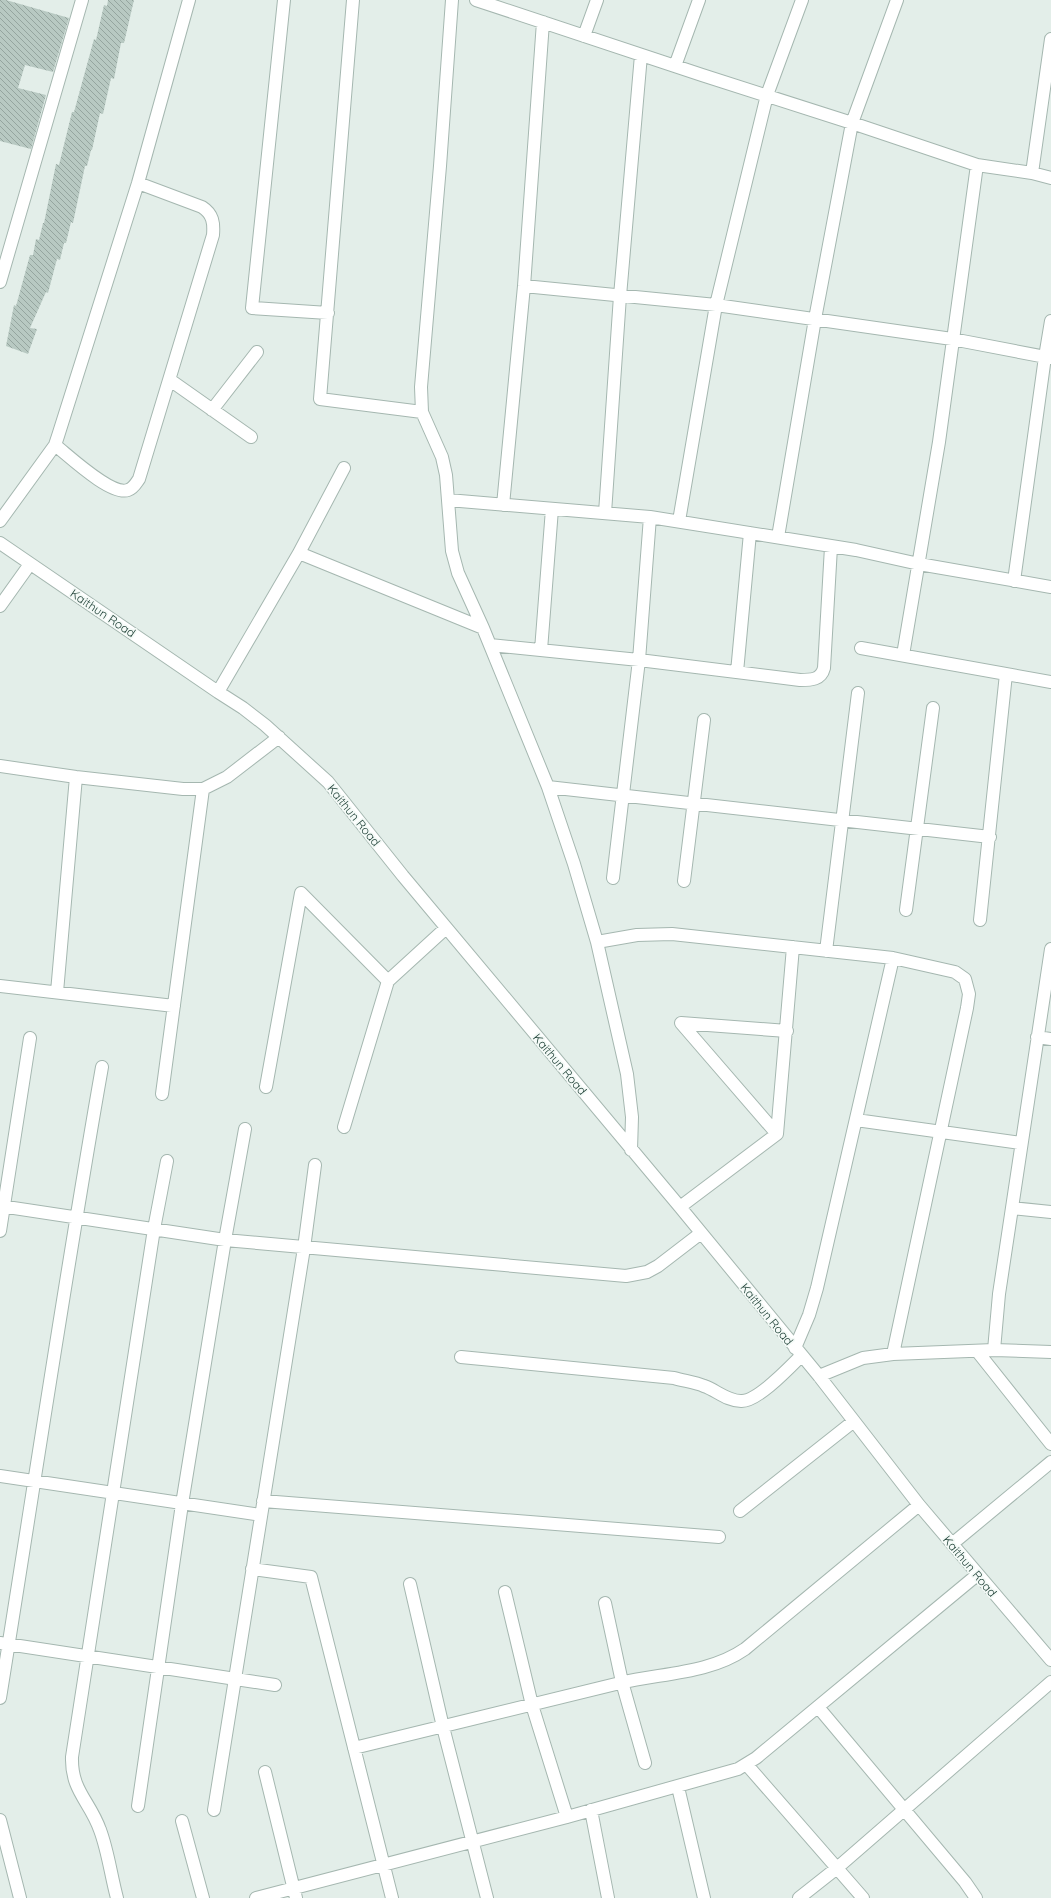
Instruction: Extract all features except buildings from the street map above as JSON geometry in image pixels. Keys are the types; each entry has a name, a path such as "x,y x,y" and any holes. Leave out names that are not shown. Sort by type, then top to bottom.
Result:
{"street":[{"path":"0,282 82,0"},
{"path":"0,521 55,445 138,183 189,0"},
{"path":"284,0 252,308 328,313"},
{"path":"353,0 320,399 422,412"},
{"path":"452,0 440,166 421,387 422,412 442,457 452,545 458,573 483,628 548,787 574,864 597,942 628,1079 632,1117 631,1150"},
{"path":"476,0 497,3 543,22 584,36 977,165 1032,173 1051,178"},
{"path":"584,36 597,0"},
{"path":"675,66 699,0"},
{"path":"679,521 716,305 767,95 802,0"},
{"path":"778,537 815,319 852,123 897,0"},
{"path":"503,505 524,286 543,22"},
{"path":"1032,173 1051,38"},
{"path":"605,513 620,296 641,55"},
{"path":"903,655 939,442 977,165"},
{"path":"55,445 105,484 116,490 129,490 134,486 139,478 213,235 212,221 208,211 202,207 138,183"},
{"path":"524,286 716,305 952,339 1048,357"},
{"path":"1014,581 1048,357 1051,321"},
{"path":"212,410 257,352"},
{"path":"170,380 251,437"},
{"path":"218,692 299,553 344,468"},
{"path":"448,500 650,517 679,521 856,550 919,564 1051,587"},
{"path":"541,650 552,509"},
{"path":"613,878 639,660 650,517"},
{"path":"737,672 750,533"},
{"name":"Kaithun Road","path":"0,543 243,708 279,736 328,782 446,928 680,1207 819,1376 919,1504 977,1575 1051,1660"},
{"path":"490,645 639,660 800,680 812,680 821,674 824,668 831,547"},
{"path":"299,553 483,628"},
{"path":"0,606 30,564"},
{"path":"861,648 1051,682"},
{"path":"980,920 990,837 1006,674"},
{"path":"826,951 858,693"},
{"path":"906,910 933,708"},
{"path":"684,881 704,720"},
{"path":"0,766 76,777 183,789 203,789 227,777 279,736"},
{"path":"56,992 76,777"},
{"path":"548,787 990,837"},
{"path":"162,1094 203,789"},
{"path":"266,1087 301,893 388,981"},
{"path":"344,1127 388,981 446,928"},
{"path":"597,942 637,935 672,934 893,958 955,972 961,975 968,984 969,994 967,1008 894,1354"},
{"path":"680,1207 777,1134 793,947"},
{"path":"994,1350 999,1294 1037,1037 1051,955"},
{"path":"461,1357 674,1378 704,1386 728,1398 740,1401 749,1400 758,1394 798,1352 817,1288 893,958"},
{"path":"0,986 174,1006"},
{"path":"777,1134 680,1023 787,1031"},
{"path":"1037,1037 1051,1039"},
{"path":"0,1231 2,1207 30,1038"},
{"path":"0,1698 4,1644 35,1482 75,1217 102,1067"},
{"path":"856,1120 1022,1143"},
{"path":"138,1806 160,1668 182,1504 225,1240 245,1130"},
{"path":"117,1898 101,1830 96,1819 80,1794 73,1776 72,1766 87,1656 154,1229 167,1161"},
{"path":"214,1810 304,1248 315,1165"},
{"path":"2,1207 225,1240 626,1276 647,1272 658,1266 701,1233"},
{"path":"1012,1208 1051,1212"},
{"path":"819,1376 864,1358 894,1354 994,1350 1051,1352"},
{"path":"977,1351 1051,1444"},
{"path":"740,1511 854,1421"},
{"path":"952,1544 1051,1462"},
{"path":"0,1476 261,1515"},
{"path":"264,1501 719,1537"},
{"path":"354,1748 622,1682 717,1664 736,1655 919,1504"},
{"path":"252,1568 311,1577 392,1898"},
{"path":"256,1898 295,1893 383,1864 567,1817 724,1774 747,1765 977,1575"},
{"path":"410,1584 443,1727 474,1840 487,1898"},
{"path":"505,1592 532,1705 567,1817"},
{"path":"605,1603 622,1682 645,1763"},
{"path":"4,1644 274,1685"},
{"path":"799,1898 837,1868 1051,1682"},
{"path":"818,1707 965,1882 976,1898"},
{"path":"747,1765 863,1898"},
{"path":"265,1772 295,1893"},
{"path":"678,1786 704,1898"},
{"path":"590,1810 608,1898"},
{"path":"0,1820 20,1898"},
{"path":"182,1822 203,1898"}]}
